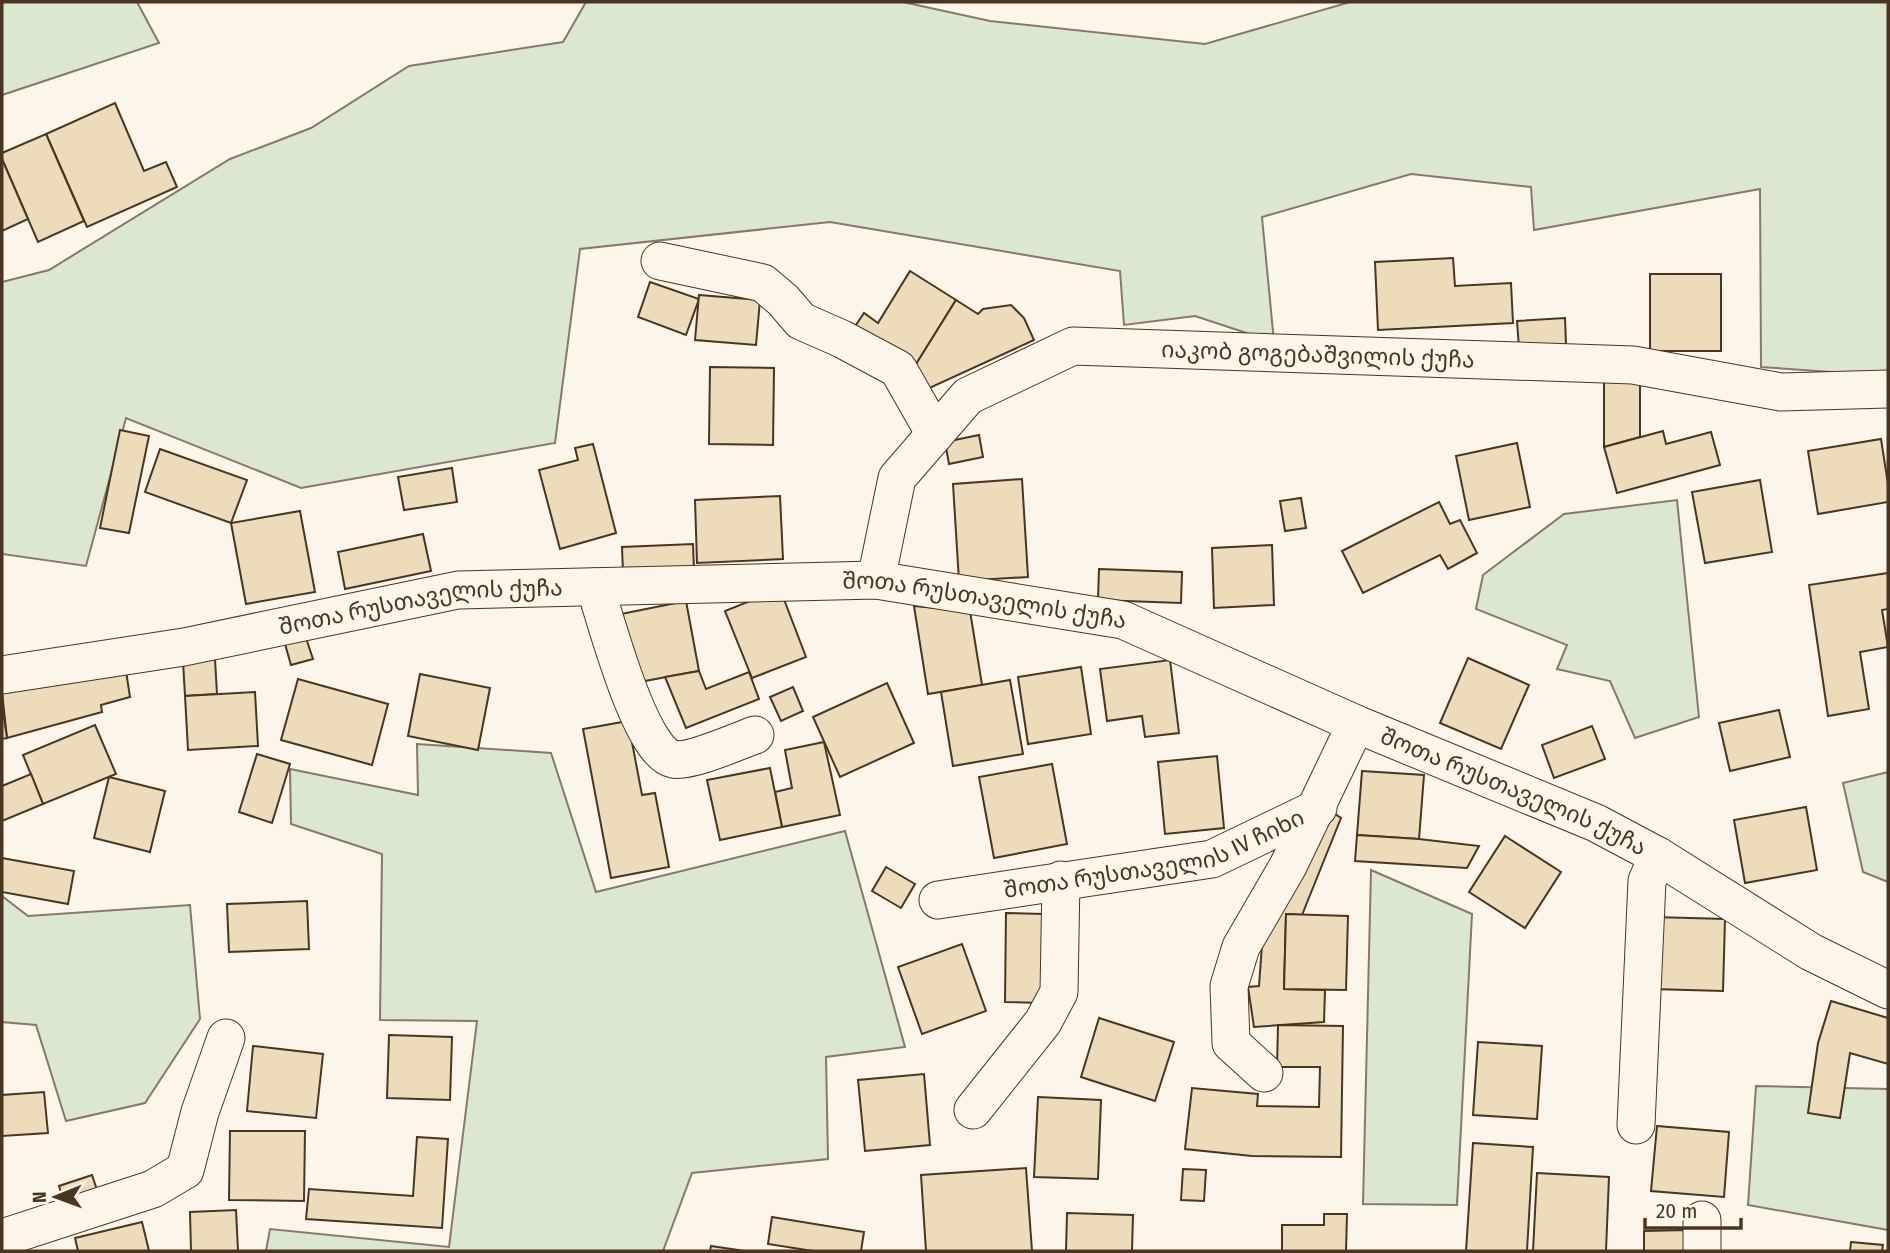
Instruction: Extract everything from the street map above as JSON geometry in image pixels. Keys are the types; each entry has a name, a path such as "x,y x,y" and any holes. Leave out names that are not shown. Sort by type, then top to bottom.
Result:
{"street":[{"path":"660,261 763,283 783,300 801,321 842,338 898,369 935,434"},
{"name":"იაკობ გოგებაშვილის ქუჩა","path":"876,580 897,478 968,396 1073,346 1633,365 1781,392 1888,389"},
{"name":"შოთა რუსთაველის ქუჩა","path":"2,675 184,647 458,590 876,580 1123,620 1356,724 1597,823 1658,856 1811,952 1888,990"},
{"path":"595,587 637,715 659,752 674,760 694,757 755,734"},
{"name":"შოთა რუსთაველის IV ჩიხი","path":"938,900 1212,859 1318,808 1356,724"},
{"path":"1264,1073 1231,1043 1229,986 1241,947 1318,808"},
{"path":"1636,1125 1647,881 1658,856"},
{"path":"973,1110 1043,1022 1059,992 1061,880"},
{"path":"2,1238 153,1189 185,1170 200,1112 226,1038"}],"green space":[{"path":"2,2 137,2 159,43 2,95"},
{"path":"586,2 903,2 990,21 1205,44 1350,2 1888,2 1888,376 1761,367 1760,189 1534,230 1531,187 1411,174 1262,217 1274,342 1195,316 1124,325 1120,271 830,222 580,249 555,443 301,488 126,418 86,566 2,554 2,282 49,270 230,159 311,128 409,66 563,42"},
{"path":"1677,500 1699,717 1635,738 1610,681 1557,669 1567,645 1476,609 1483,575 1564,514"},
{"path":"417,744 551,753 596,892 845,831 905,1047 826,1057 828,1159 692,1173 663,1251 266,1251 270,1229 449,1247 477,1021 380,1020 382,854 291,824 290,769 418,795"},
{"path":"1888,772 1888,882 1863,872 1843,783"},
{"path":"1371,870 1472,914 1457,1205 1363,1204"},
{"path":"2,896 28,916 190,905 200,1019 145,1103 66,1121 36,1025 2,1022"},
{"path":"1756,1086 1888,1089 1888,1230 1748,1205"}],"building":[{"path":"115,103 144,171 166,162 177,187 87,227 46,134"},
{"path":"46,134 84,221 38,242 2,159 2,153"},
{"path":"2,159 28,219 2,231"},
{"path":"1453,258 1455,286 1511,283 1513,323 1378,330 1375,262"},
{"path":"910,271 956,300 913,369 852,331 864,313 878,323"},
{"path":"1650,274 1721,274 1721,351 1650,351"},
{"path":"650,282 699,299 686,335 638,317"},
{"path":"699,295 760,300 756,345 695,340"},
{"path":"956,300 978,314 983,309 1011,305 1024,318 1034,340 923,391 913,369"},
{"path":"1565,318 1566,345 1519,348 1517,321"},
{"path":"710,367 774,368 773,445 709,444"},
{"path":"1604,379 1640,379 1640,437 1604,447"},
{"path":"120,430 149,436 129,533 100,528"},
{"path":"1663,431 1666,444 1711,432 1720,465 1617,493 1604,447"},
{"path":"979,435 983,457 949,464 945,442"},
{"path":"1881,439 1888,502 1818,514 1808,451"},
{"path":"1517,443 1530,507 1469,520 1456,456"},
{"path":"593,444 616,533 560,549 539,470 578,460 575,448"},
{"path":"160,449 247,480 231,523 145,492"},
{"path":"452,468 457,502 404,510 398,477"},
{"path":"1022,479 1028,577 959,581 953,484"},
{"path":"1760,480 1772,552 1705,563 1692,492"},
{"path":"780,496 783,559 697,563 695,500"},
{"path":"1301,498 1306,528 1285,531 1280,501"},
{"path":"1439,502 1450,524 1460,520 1477,553 1448,569 1440,555 1363,593 1342,551"},
{"path":"300,511 315,592 246,604 231,523"},
{"path":"423,534 431,571 345,589 338,552"},
{"path":"693,544 694,569 623,572 622,547"},
{"path":"1272,545 1274,605 1214,608 1212,548"},
{"path":"1099,569 1182,572 1181,603 1098,600"},
{"path":"1888,573 1888,609 1882,610 1888,647 1860,652 1869,709 1828,716 1809,585"},
{"path":"780,589 806,657 752,678 725,611"},
{"path":"686,601 699,671 634,683 621,614"},
{"path":"914,606 970,611 982,685 928,694"},
{"path":"306,638 313,659 291,665 285,644"},
{"path":"1468,658 1529,685 1501,749 1440,723"},
{"path":"215,659 217,694 185,696 183,661"},
{"path":"1170,660 1179,733 1145,737 1142,716 1107,721 1100,669"},
{"path":"1081,667 1091,734 1028,744 1018,677"},
{"path":"126,671 130,697 101,705 102,712 7,738 2,692"},
{"path":"699,671 706,689 749,672 759,699 686,728 665,677"},
{"path":"420,674 490,688 478,750 408,736"},
{"path":"298,679 388,704 372,765 281,740"},
{"path":"1010,680 1023,754 953,766 941,692"},
{"path":"887,683 914,743 840,777 813,717"},
{"path":"793,687 803,711 781,721 770,697"},
{"path":"255,692 258,746 188,750 185,696"},
{"path":"2,704 7,738 2,739"},
{"path":"1779,710 1790,757 1730,771 1719,723"},
{"path":"628,721 642,795 655,793 669,867 611,878 583,729"},
{"path":"95,725 116,774 43,804 23,755"},
{"path":"1592,726 1605,759 1554,778 1542,745"},
{"path":"824,742 840,815 782,827 775,792 792,788 785,750"},
{"path":"257,754 290,764 272,823 239,812"},
{"path":"1217,756 1224,828 1165,834 1158,762"},
{"path":"1052,764 1067,844 994,858 979,777"},
{"path":"770,768 782,827 720,840 707,780"},
{"path":"1362,771 1424,775 1419,839 1357,835"},
{"path":"31,774 43,804 2,821 2,786"},
{"path":"109,777 165,791 150,852 94,838"},
{"path":"1806,807 1817,870 1745,883 1734,820"},
{"path":"1329,810 1341,818 1302,915 1286,914 1284,989 1325,990 1324,1022 1254,1027 1248,987 1259,986 1264,918"},
{"path":"1357,835 1479,846 1467,868 1355,861"},
{"path":"1505,836 1561,872 1525,928 1469,892"},
{"path":"2,858 74,871 68,904 2,892"},
{"path":"886,867 915,884 901,908 872,891"},
{"path":"307,901 309,949 229,952 227,904"},
{"path":"1006,913 1044,914 1043,1003 1005,1002"},
{"path":"1286,914 1348,916 1346,990 1284,989"},
{"path":"1654,917 1725,919 1723,991 1652,989"},
{"path":"962,944 986,1011 922,1034 898,967"},
{"path":"1831,1001 1888,1018 1888,1064 1850,1053 1840,1118 1808,1113 1818,1043"},
{"path":"1099,1018 1174,1042 1155,1101 1081,1077"},
{"path":"1278,1025 1343,1026 1341,1157 1252,1156 1185,1149 1192,1088 1258,1094 1257,1106 1319,1107 1320,1067 1277,1067"},
{"path":"389,1035 452,1037 450,1100 387,1098"},
{"path":"1478,1042 1542,1046 1537,1119 1473,1115"},
{"path":"253,1046 323,1054 316,1118 247,1111"},
{"path":"924,1074 930,1145 865,1151 858,1080"},
{"path":"44,1092 48,1133 2,1136 2,1095"},
{"path":"1038,1097 1101,1100 1098,1179 1034,1177"},
{"path":"1657,1126 1729,1132 1724,1197 1651,1191"},
{"path":"230,1131 305,1131 304,1201 229,1200"},
{"path":"417,1137 448,1139 442,1228 306,1219 309,1189 413,1196"},
{"path":"1473,1143 1533,1147 1527,1251 1466,1251"},
{"path":"1026,1168 1032,1251 926,1251 921,1175"},
{"path":"1183,1169 1206,1170 1204,1201 1181,1200"},
{"path":"1537,1173 1609,1177 1606,1251 1533,1251"},
{"path":"92,1175 99,1196 66,1208 59,1186"},
{"path":"236,1210 238,1251 191,1251 190,1212"},
{"path":"1067,1213 1133,1215 1132,1251 1066,1251"},
{"path":"1324,1214 1347,1214 1346,1251 1282,1251 1282,1225 1324,1225"},
{"path":"772,1217 864,1232 861,1251 813,1251 768,1244"},
{"path":"142,1222 149,1251 78,1251 75,1238"},
{"path":"1688,1230 1689,1251 1644,1251 1644,1231"},
{"path":"1851,1242 1883,1245 1882,1251 1850,1251"},
{"path":"711,1246 745,1251 710,1251"}]}
